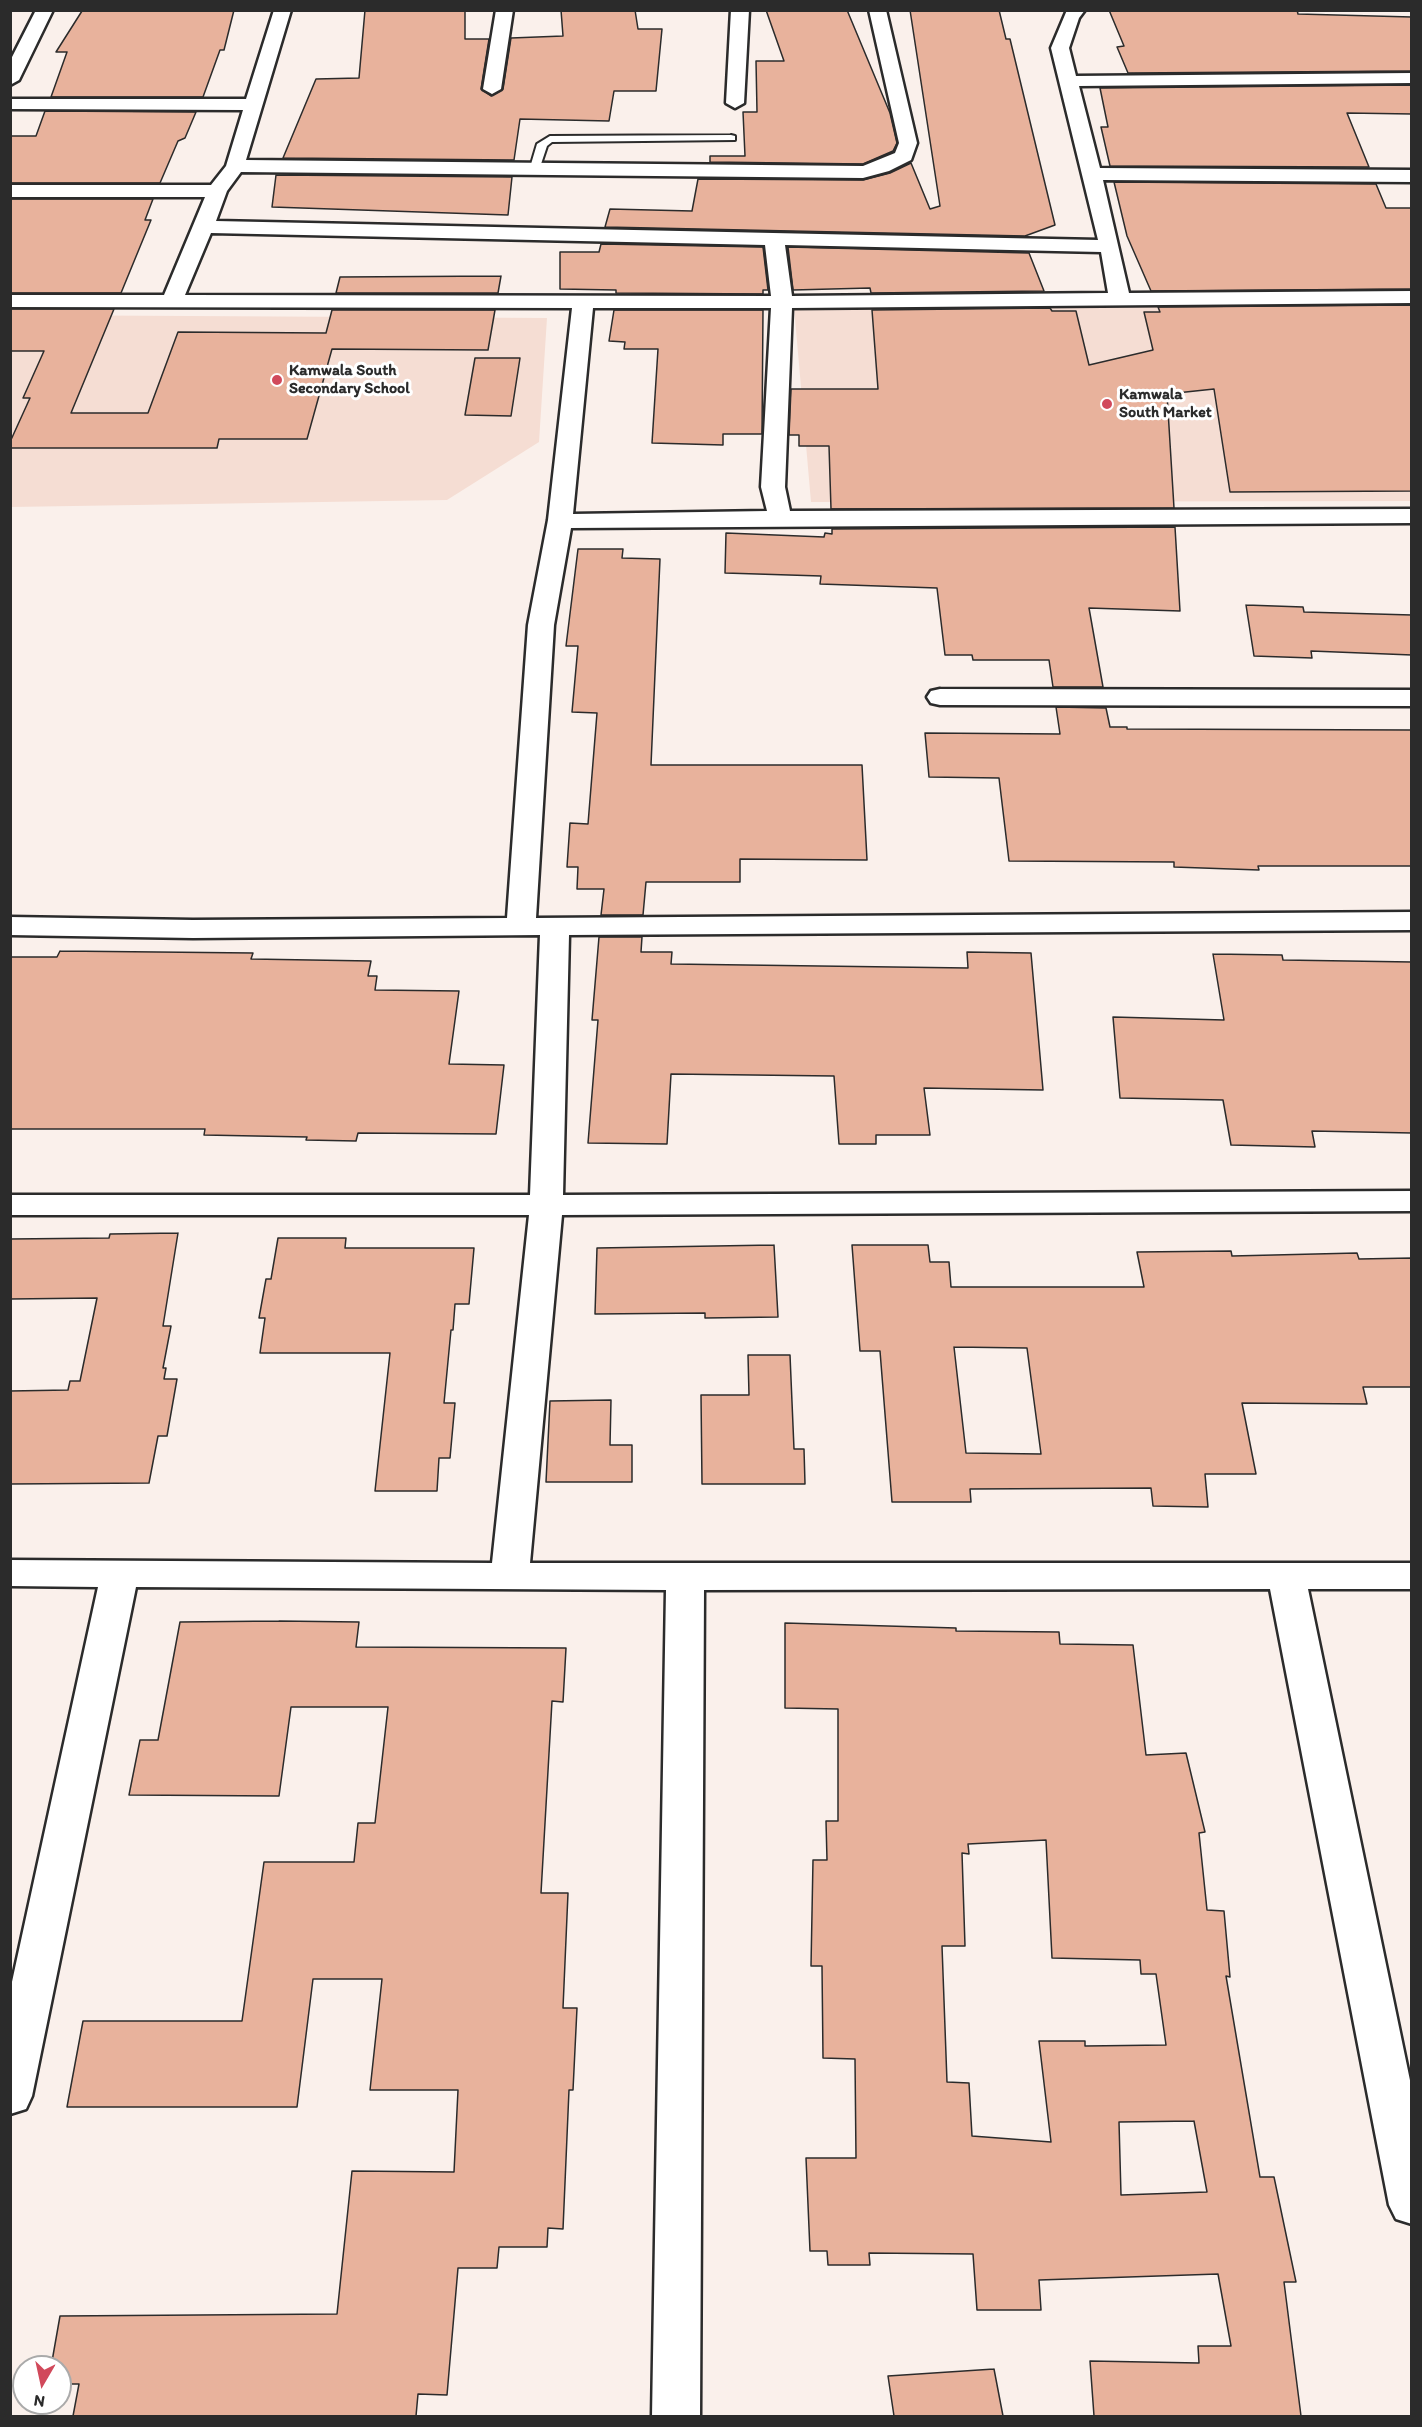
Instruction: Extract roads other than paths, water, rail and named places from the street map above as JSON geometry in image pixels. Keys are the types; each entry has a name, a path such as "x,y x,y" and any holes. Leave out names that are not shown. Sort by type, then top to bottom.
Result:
{"street":[{"path":"10,80 45,10"},
{"path":"171,301 204,227 217,190 235,166 283,10"},
{"path":"492,89 505,10"},
{"path":"735,103 740,10"},
{"path":"235,166 534,171 863,172 882,167 904,156 908,143 877,10"},
{"path":"1077,10 1071,17 1060,48 1110,246 1120,300"},
{"path":"1068,81 1412,78"},
{"path":"10,104 254,105"},
{"path":"1090,174 1412,176"},
{"path":"10,191 217,190"},
{"path":"204,227 1110,246"},
{"path":"774,239 782,302 773,487 780,518"},
{"path":"10,301 782,302 1412,297"},
{"path":"521,927 541,625 560,520 583,302"},
{"path":"560,520 593,522 780,518 1412,516"},
{"path":"940,697 1412,698"},
{"path":"10,926 193,929 1412,921"},
{"path":"510,1575 546,1205 555,927"},
{"path":"10,1205 1412,1201"},
{"path":"10,1573 685,1577 1412,1576"},
{"path":"10,2096 120,1574"},
{"path":"676,2416 685,1577"},
{"path":"1287,1577 1399,2072 1412,2205"}],"lane":[{"path":"534,171 542,144 550,139 731,138"}],"place":[{"name":"Kamwala South Secondary School","path":"277,380"},
{"name":"Kamwala South Market","path":"1107,404"}]}
